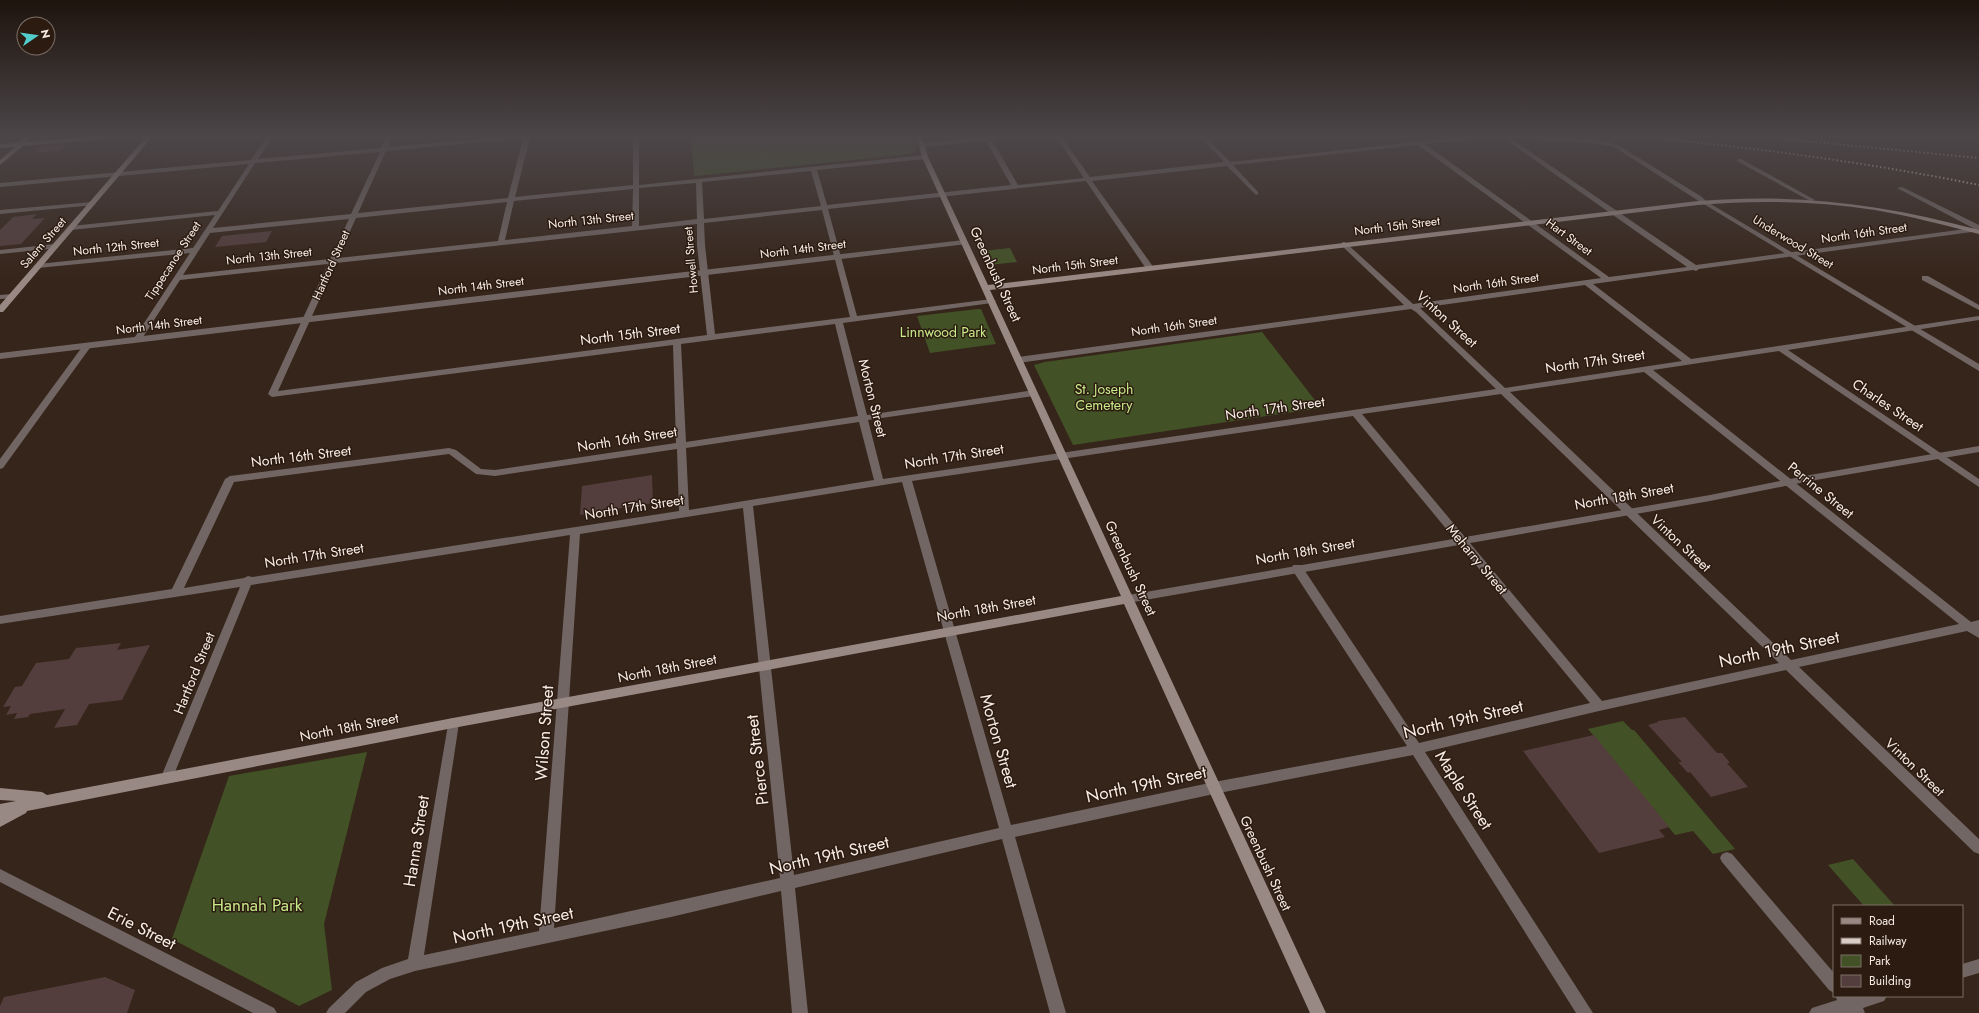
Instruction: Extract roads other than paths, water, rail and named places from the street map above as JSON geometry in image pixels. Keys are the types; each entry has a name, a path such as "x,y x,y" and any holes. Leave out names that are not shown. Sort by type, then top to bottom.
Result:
{"main road":[{"name":"Salem Street","path":"0,310 109,183"},
{"name":"Greenbush Street","path":"937,183 1318,1013"},
{"name":"North 15th Street","path":"986,288 1704,202 1756,198 1812,200 1892,211 1978,230"},
{"name":"North 18th Street","path":"0,810 453,723 564,704 1128,599"},
{"path":"0,794 56,799"},
{"path":"0,821 32,804"}],"street":[{"path":"0,185 20,183"},
{"name":"Tippecanoe Street","path":"137,340 238,183"},
{"name":"Hartford Street","path":"272,394 334,260 367,183"},
{"path":"501,242 516,183"},
{"path":"635,183 636,227"},
{"path":"208,230 675,183"},
{"name":"Howell Street","path":"699,183 700,220 711,337"},
{"path":"818,183 854,318"},
{"name":"North 13th Street","path":"177,278 1040,183"},
{"path":"1092,183 1150,268"},
{"path":"1247,183 1256,193"},
{"name":"Hart Street","path":"1474,183 1608,280"},
{"path":"1573,183 1648,237 1696,268"},
{"name":"Underwood Street","path":"1676,183 1704,202 1979,368"},
{"path":"1781,183 1812,200"},
{"path":"1900,188 1978,230"},
{"path":"0,212 92,204"},
{"path":"70,228 218,213"},
{"name":"North 16th Street","path":"1018,360 1978,230"},
{"name":"North 14th Street","path":"0,356 964,242"},
{"name":"Vinton Street","path":"1345,244 1413,307 1419,310 1979,848"},
{"name":"North 12th Street","path":"0,252 55,246"},
{"name":"North 12th Street","path":"38,266 196,250"},
{"path":"1926,278 1979,308"},
{"path":"1587,283 1688,362"},
{"path":"0,297 12,296"},
{"name":"North 15th Street","path":"272,394 992,301"},
{"name":"North 17th Street","path":"0,620 248,580 575,531 1062,454 1782,349 1979,318"},
{"name":"Morton Street","path":"838,320 879,482"},
{"path":"677,342 684,514"},
{"path":"0,466 88,346"},
{"name":"Charles Street","path":"1782,349 1979,484"},
{"name":"Perrine Street","path":"1645,368 1788,482 1974,625 1979,634"},
{"name":"North 16th Street","path":"176,592 230,479 449,451 453,452 479,472 489,474 863,417 1034,393"},
{"name":"Meharry Street","path":"1355,412 1599,706"},
{"name":"North 18th Street","path":"1128,599 1297,568 1710,498 1788,482 1861,471 1979,449"},
{"name":"Morton Street","path":"906,478 1008,832 1058,1013"},
{"name":"Pierce Street","path":"748,504 764,666 789,882 800,1013"},
{"name":"Wilson Street","path":"546,937 564,704 575,531"},
{"name":"Maple Street","path":"1297,568 1416,749 1585,1013"},
{"name":"Hartford Street","path":"167,777 248,580"},
{"name":"North 19th Street","path":"334,1013 361,987 387,973 415,964 546,937 1008,832 1214,788 1416,749 1599,706 1790,666 1974,625"},
{"name":"Hanna Street","path":"415,964 453,723"},
{"path":"1727,858 1833,984"},
{"name":"Erie Street","path":"0,875 269,1013"},
{"path":"1963,971 1979,966"},
{"path":"1818,1013 1875,997"}],"railway":[{"path":"1970,183 1979,185"}],"park label":[{"name":"Linnwood Park","path":"943,332"},
{"name":"St. Joseph Cemetery","path":"1104,398"},
{"name":"Hannah Park","path":"257,905"}]}
